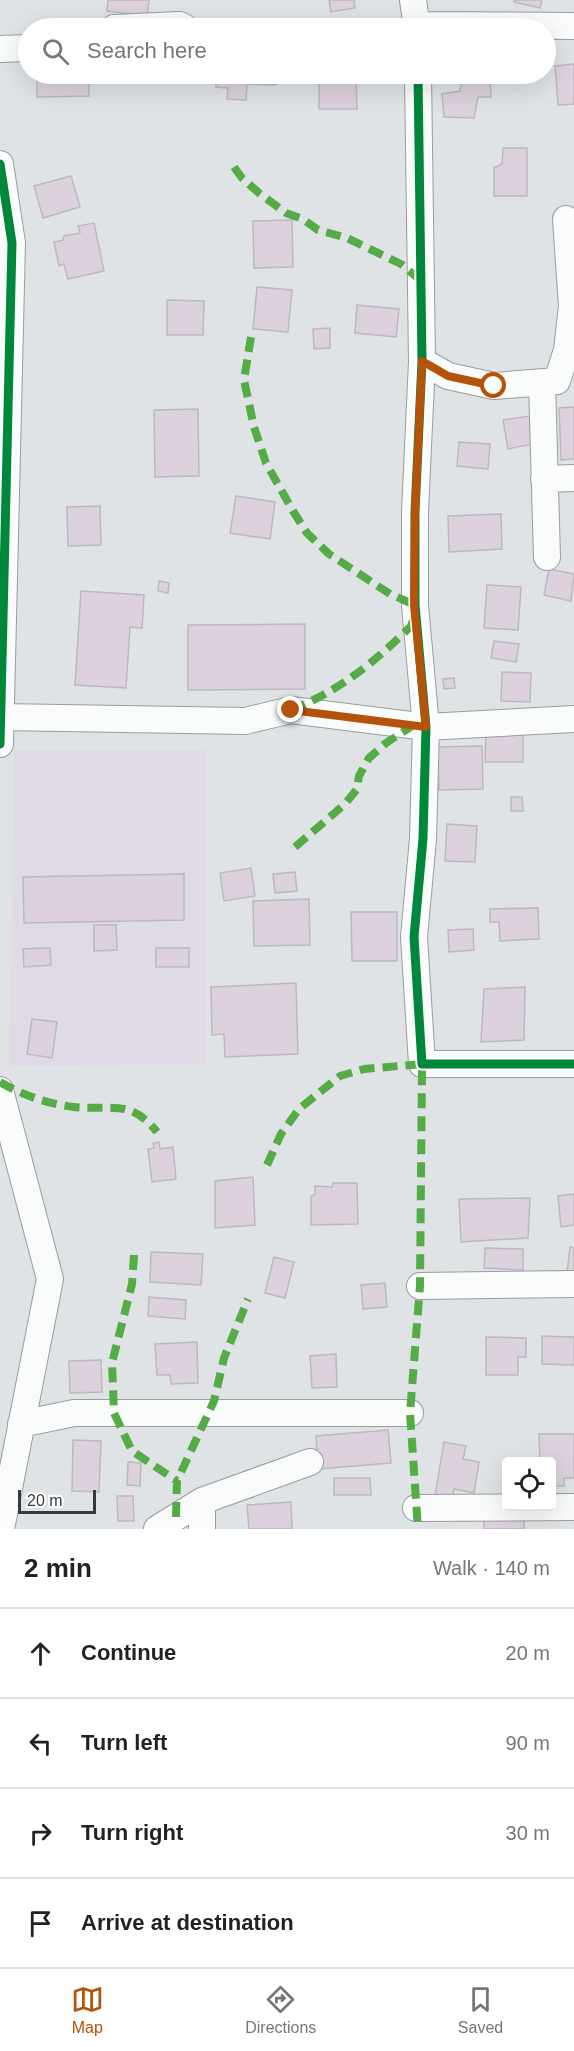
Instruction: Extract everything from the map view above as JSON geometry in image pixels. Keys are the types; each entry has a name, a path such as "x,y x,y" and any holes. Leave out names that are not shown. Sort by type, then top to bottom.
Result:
{"street":[{"path":"413,0 416,18"},
{"path":"556,26 574,26"},
{"path":"0,49 18,48"},
{"path":"418,84 422,361 415,512 414,605 426,727 423,839 414,937 422,1064 574,1064"},
{"path":"0,164 12,243 0,744"},
{"path":"548,557 544,479 558,381 567,350 572,306 571,246 566,219"},
{"path":"422,361 448,376 494,386 558,381"},
{"path":"544,479 574,478"},
{"path":"1,717 245,721 291,710 426,727 574,719"},
{"path":"0,1090 50,1279 1,1529"},
{"path":"420,1286 574,1284"},
{"path":"21,1424 74,1413 410,1413"},
{"path":"157,1529 202,1501 310,1462"},
{"path":"202,1501 202,1529"},
{"path":"416,1508 574,1507"}],"shaded area":[{"path":"14,750 205,750 205,1064 10,1066"}],"building":[{"path":"108,0 149,0 147,16 107,11"},
{"path":"329,0 354,0 355,8 331,12"},
{"path":"514,0 542,0 540,8 514,2"},
{"path":"574,64 574,104 558,105 556,66"},
{"path":"37,84 89,84 89,96 37,97"},
{"path":"216,84 247,84 246,100 227,99 228,88 216,87"},
{"path":"319,84 356,84 357,109 319,109"},
{"path":"461,84 490,84 491,97 478,97 474,118 444,117 442,94 460,91"},
{"path":"503,148 527,148 527,196 494,196 494,168 502,164"},
{"path":"71,176 80,207 43,218 34,186"},
{"path":"292,220 293,267 254,268 253,221"},
{"path":"94,223 104,271 68,279 64,264 59,266 54,242 63,240 64,236 80,233 78,226"},
{"path":"257,287 292,290 288,332 253,329"},
{"path":"167,300 204,301 203,335 167,335"},
{"path":"357,305 399,309 396,337 355,333"},
{"path":"330,328 330,348 314,349 313,329"},
{"path":"574,407 574,459 561,460 559,408"},
{"path":"198,409 199,476 155,477 154,410"},
{"path":"530,416 532,444 508,449 503,420"},
{"path":"459,442 490,444 488,469 457,466"},
{"path":"236,496 275,502 270,539 230,533"},
{"path":"100,506 101,545 68,546 67,507"},
{"path":"501,514 502,549 449,552 448,516"},
{"path":"549,569 574,574 571,601 544,595"},
{"path":"159,581 169,583 168,593 158,591"},
{"path":"487,585 521,587 518,630 484,628"},
{"path":"81,591 144,595 142,628 130,627 126,688 75,685"},
{"path":"305,624 305,689 188,690 188,625"},
{"path":"494,641 519,644 516,662 491,658"},
{"path":"502,672 531,673 530,702 501,701"},
{"path":"454,678 455,688 444,689 443,679"},
{"path":"486,733 523,733 523,762 485,762"},
{"path":"482,746 483,789 439,790 438,747"},
{"path":"511,797 522,797 523,811 511,811"},
{"path":"447,824 477,826 475,862 445,861"},
{"path":"251,868 255,896 224,901 220,873"},
{"path":"295,872 297,891 275,893 273,874"},
{"path":"184,874 184,920 24,923 23,877"},
{"path":"309,899 310,945 254,946 253,901"},
{"path":"538,908 539,939 500,941 499,922 490,922 490,909"},
{"path":"351,912 397,912 397,961 352,961"},
{"path":"94,925 116,925 117,950 94,951"},
{"path":"473,929 474,950 449,952 448,930"},
{"path":"50,948 51,965 24,967 23,949"},
{"path":"156,948 189,948 189,967 156,967"},
{"path":"296,983 298,1054 225,1057 224,1034 212,1035 211,987"},
{"path":"525,987 524,1040 481,1042 484,989"},
{"path":"32,1019 57,1022 52,1058 27,1054"},
{"path":"159,1142 160,1149 173,1147 176,1179 152,1182 148,1149 154,1148 153,1143"},
{"path":"253,1177 255,1225 215,1228 215,1181"},
{"path":"333,1183 357,1183 358,1224 311,1225 311,1196 315,1195 315,1186 332,1187"},
{"path":"574,1194 574,1225 561,1227 558,1196"},
{"path":"530,1198 528,1238 461,1242 459,1199"},
{"path":"570,1247 574,1248 574,1274 567,1273"},
{"path":"485,1248 523,1249 523,1270 484,1268"},
{"path":"151,1252 203,1254 201,1285 150,1282"},
{"path":"274,1257 294,1262 285,1298 265,1293"},
{"path":"385,1283 387,1307 363,1309 361,1285"},
{"path":"149,1297 186,1300 185,1319 148,1316"},
{"path":"542,1336 574,1337 574,1365 542,1364"},
{"path":"486,1337 526,1338 526,1357 518,1357 518,1375 486,1375"},
{"path":"197,1342 198,1383 171,1384 170,1375 157,1375 155,1344"},
{"path":"336,1354 337,1387 312,1388 310,1356"},
{"path":"101,1360 102,1392 70,1393 69,1361"},
{"path":"388,1430 391,1463 318,1469 316,1436"},
{"path":"539,1434 574,1434 574,1478 564,1478 564,1486 556,1486 556,1457 540,1457"},
{"path":"73,1440 101,1441 99,1492 72,1491"},
{"path":"444,1442 466,1446 463,1459 479,1462 474,1493 454,1489 451,1505 434,1502"},
{"path":"128,1462 141,1463 140,1486 127,1485"},
{"path":"334,1478 370,1478 371,1495 334,1495"},
{"path":"117,1496 133,1496 134,1521 118,1521"},
{"path":"291,1502 292,1529 249,1529 247,1505"},
{"path":"484,1516 524,1516 524,1529 484,1529"}],"marked path":[{"path":"234,167 242,178 286,213 303,219 318,230 347,238 401,264 420,280"},
{"path":"251,337 244,380 254,427 266,463 293,511 307,533 329,554 390,594 415,605"},
{"path":"291,710 325,694 356,674 411,626 414,618"},
{"path":"295,847 345,804 357,789 359,776 369,758 386,743 412,726"},
{"path":"267,1165 281,1134 299,1109 340,1076 364,1069 422,1064 420,1286 410,1413 418,1529"},
{"path":"0,1082 26,1095 55,1104 129,1110 147,1121 157,1132"},
{"path":"134,1255 132,1284 112,1363 114,1413 132,1451 177,1481"},
{"path":"176,1517 177,1481 214,1401 224,1358 248,1299"}],"cycle path":[{"path":"418,84 422,361 415,512 415,605 426,727 423,839 414,937 422,1064 574,1064"},
{"path":"0,164 12,243 0,744"}],"route":[{"path":"291,710 426,727 414,605 415,512 422,361 448,376 494,386"}]}
